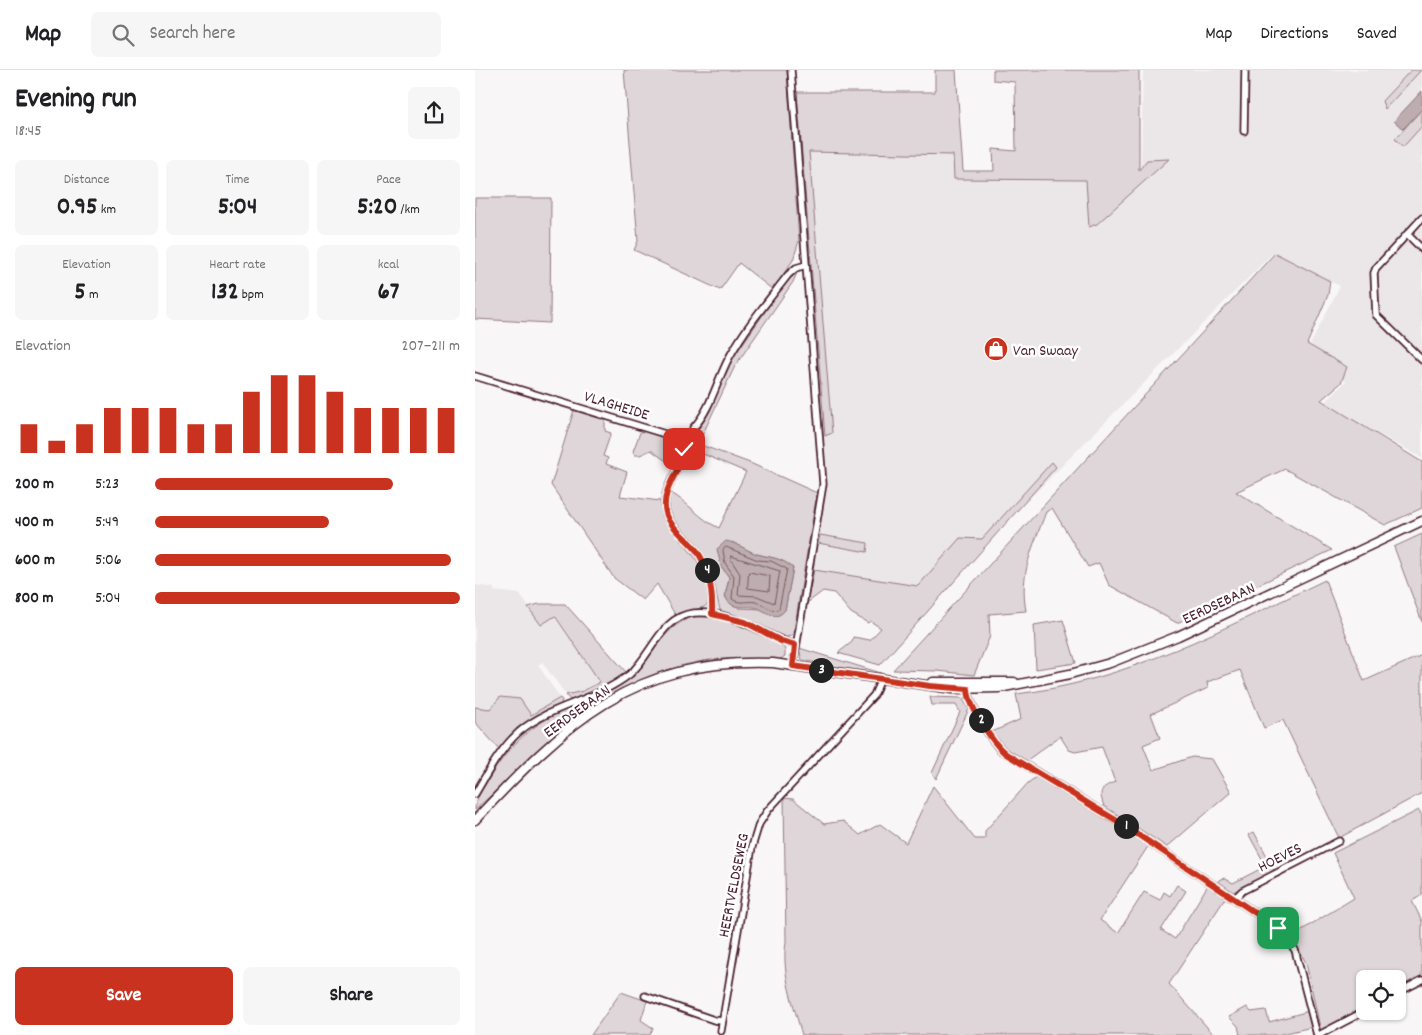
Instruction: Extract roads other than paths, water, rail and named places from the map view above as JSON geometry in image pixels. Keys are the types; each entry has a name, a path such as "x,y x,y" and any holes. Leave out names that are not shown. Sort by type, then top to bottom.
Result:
{"main road":[{"name":"EERDSEBAAN","path":"475,812 577,722 601,705 639,685 678,671 716,663 744,661 881,679 968,686 1013,681 1017,683 1070,674 1111,663 1163,642 1422,521"},
{"name":"EERDSEBAAN","path":"475,820 494,797"}],"street":[{"path":"791,70 823,484 793,666"},
{"path":"1243,131 1245,70"},
{"path":"1420,358 1376,315 1374,273 1422,218"},
{"path":"1407,234 1422,249"},
{"path":"693,428 701,419 728,359 744,333 788,275 796,268 806,265"},
{"path":"1420,358 1422,350"},
{"name":"VLAGHEIDE","path":"475,376 678,438 684,451 666,495 666,513 671,522 692,545 703,561 712,589 712,614"},
{"path":"475,794 501,751 530,723 562,706 597,694 624,678 640,664 667,626 678,618 695,613 712,614 745,622 781,641 795,645"},
{"name":"HEERTVELDSEWEG","path":"721,1031 750,855 759,824 773,805 874,695 881,679"},
{"path":"968,686 971,702 996,744 1006,754 1119,822 1278,928 1295,950 1318,1035 1356,1016"},
{"name":"HOEVES","path":"1235,898 1241,891 1339,841"},
{"path":"1406,988 1422,980"},
{"path":"645,996 714,1020 722,1021"}],"water":[{"path":"1422,91 1422,109 1403,129 1394,121"},
{"path":"726,541 756,554 781,560 793,568 785,610 781,614 777,616 753,607 739,607 727,600 726,592 729,577 721,566 717,549"}],"place":[{"name":"Van Swaay","path":"996,349"}]}
